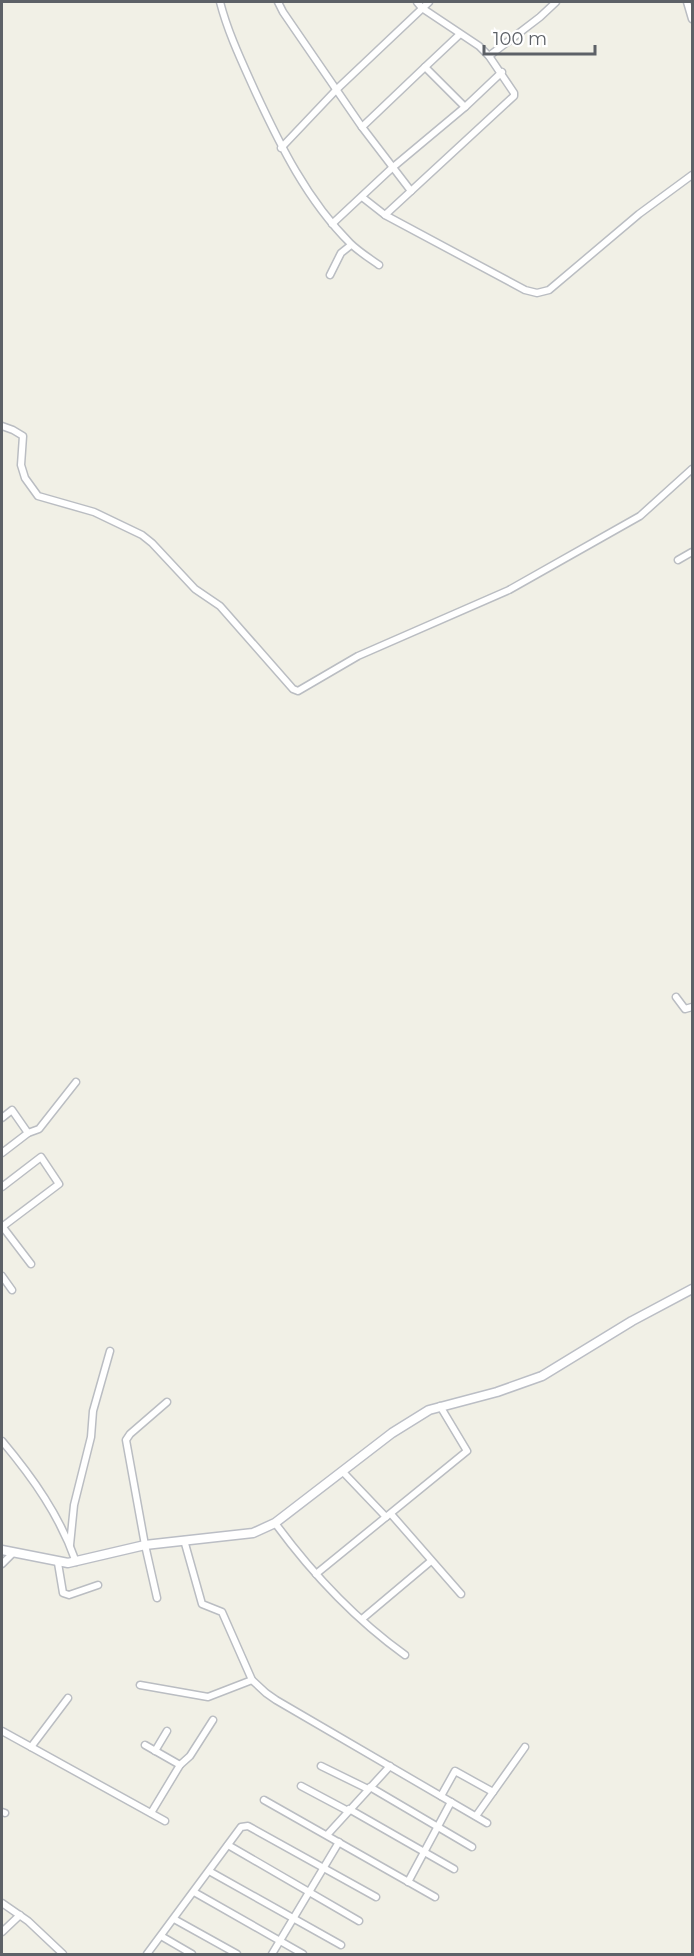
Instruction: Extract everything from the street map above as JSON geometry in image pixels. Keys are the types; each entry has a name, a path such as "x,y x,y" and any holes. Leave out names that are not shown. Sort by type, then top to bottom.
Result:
{"main road":[{"path":"2,1551 58,1563 76,1562 145,1545 253,1533 275,1523 411,1420 440,1406 497,1392 542,1376 632,1321 693,1289"}],"street":[{"path":"220,2 226,26 281,148 313,199 332,224 351,245 379,265"},
{"path":"278,2 362,127 411,191"},
{"path":"385,215 514,96 502,72 479,46 459,35 417,2"},
{"path":"281,148 337,88 429,2"},
{"path":"489,56 540,18 556,2"},
{"path":"687,2 693,19"},
{"path":"362,127 459,35"},
{"path":"425,67 465,107"},
{"path":"332,224 502,72"},
{"path":"362,197 385,215 488,272 525,290 537,293 549,290 639,214 693,175"},
{"path":"330,275 341,253 351,245"},
{"path":"2,426 22,436 21,465 25,478 38,496 94,512 142,535 153,543 195,589 220,606 293,689 298,691 358,656 509,590 640,516 693,470"},
{"path":"678,560 693,552"},
{"path":"676,998 685,1009 693,1007"},
{"path":"2,1153 28,1132 39,1129 76,1082"},
{"path":"2,1118 12,1110 28,1132"},
{"path":"2,1187 41,1157 59,1184 2,1227 31,1264"},
{"path":"2,1276 12,1290"},
{"path":"70,1545 74,1505 91,1437 93,1411 110,1351"},
{"path":"157,1598 126,1440 167,1402"},
{"path":"316,1574 467,1451 440,1406"},
{"path":"2,1441 26,1469 49,1503 76,1562"},
{"path":"343,1472 462,1594"},
{"path":"275,1523 316,1574 378,1635 405,1654"},
{"path":"184,1540 202,1604 222,1612 252,1680 276,1700 487,1823"},
{"path":"2,1564 12,1553"},
{"path":"362,1619 431,1561"},
{"path":"58,1563 62,1591 66,1595 98,1585"},
{"path":"140,1685 208,1697 252,1680"},
{"path":"31,1747 68,1698"},
{"path":"151,1813 180,1765 189,1757 213,1720"},
{"path":"2,1731 165,1821"},
{"path":"155,1751 167,1731"},
{"path":"145,1745 180,1765"},
{"path":"476,1816 525,1747"},
{"path":"321,1766 369,1788 472,1847"},
{"path":"327,1834 390,1766"},
{"path":"441,1796 455,1771 493,1792"},
{"path":"301,1786 454,1869"},
{"path":"264,1800 435,1897"},
{"path":"408,1882 451,1802"},
{"path":"147,1954 242,1827 248,1826 376,1897"},
{"path":"272,1954 339,1842"},
{"path":"228,1845 359,1920"},
{"path":"209,1871 341,1945"},
{"path":"194,1892 303,1954"},
{"path":"2,1903 20,1915 63,1954"},
{"path":"2,1932 20,1915"},
{"path":"174,1919 237,1954"},
{"path":"160,1936 192,1954"}]}
